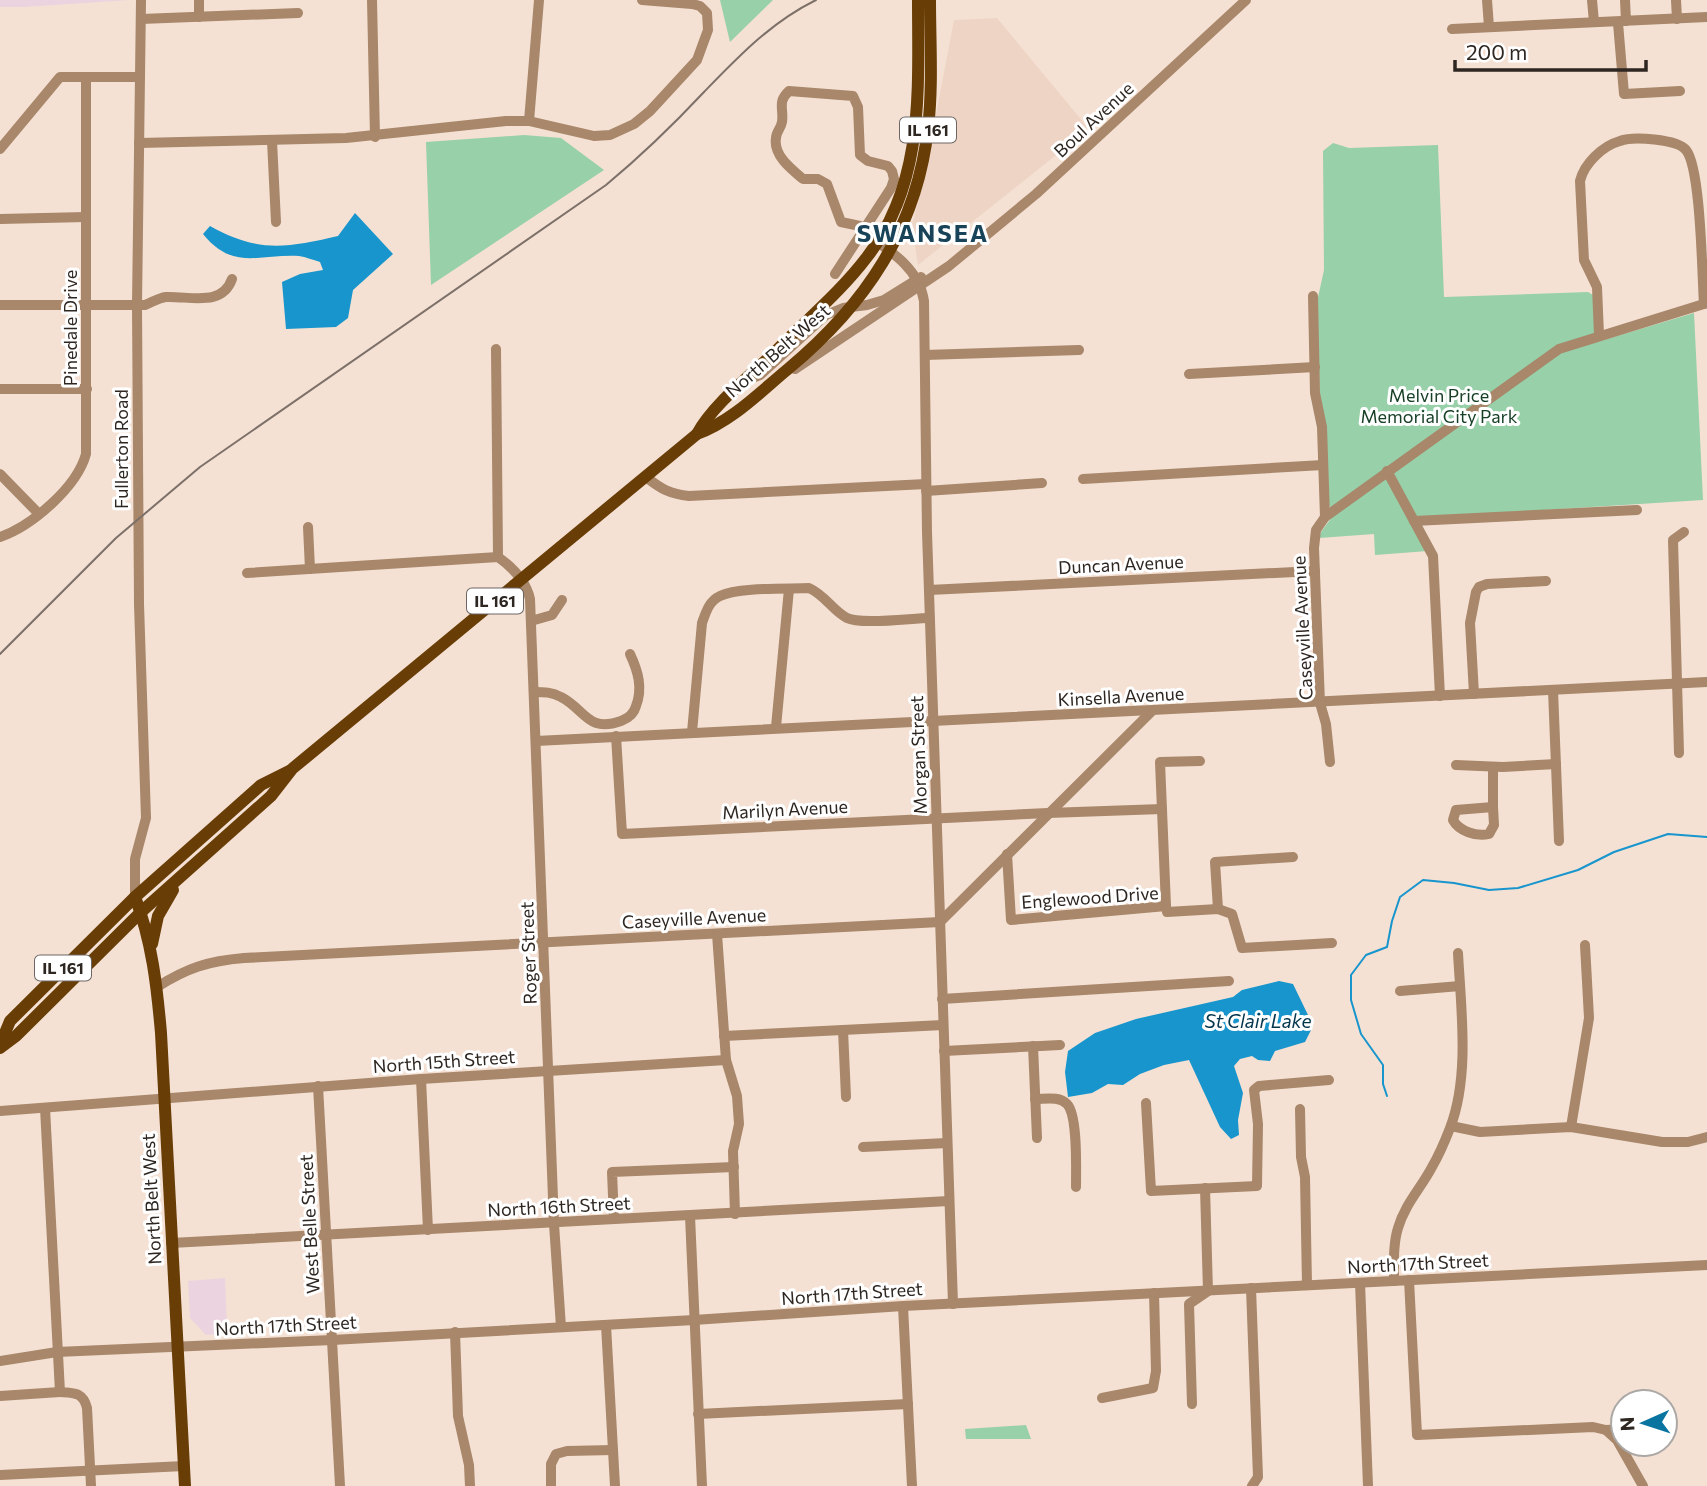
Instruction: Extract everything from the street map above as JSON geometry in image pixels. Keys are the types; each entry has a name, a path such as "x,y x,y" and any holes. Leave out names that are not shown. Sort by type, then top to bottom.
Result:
{"main road":[{"name":"North Belt West","path":"186,1486 157,987 151,951 135,897 261,785 292,769 697,434 712,411 747,380 852,275 877,242 898,203 913,149 924,1"},
{"name":"North Belt West","path":"697,434 721,424 826,335 853,307 890,251 915,192 926,143 930,99 924,1"},
{"name":"North Belt West","path":"141,912 271,796 292,769"},
{"path":"151,951 158,916 182,876"},
{"name":"IL 161","path":"0,1047 10,1021 135,897"},
{"name":"IL 161","path":"0,1047 16,1037 141,912"},
{"path":"105,946 130,933 139,936 151,951"}],"street":[{"name":"Fullerton Road","path":"135,897 135,859 146,818 139,604 137,305 141,0"},
{"path":"199,0 199,17"},
{"path":"372,0 375,136"},
{"path":"529,121 538,0"},
{"path":"139,143 375,136 492,122 529,121 594,136 610,135 639,121 693,66 704,45 708,18 704,9 692,4 642,0"},
{"name":"Boul Avenue","path":"769,385 780,381 902,298 946,261 958,257 1036,194 1246,0"},
{"path":"1487,0 1489,27"},
{"path":"1592,0 1594,22"},
{"path":"1625,0 1622,22 1624,94 1680,91"},
{"path":"1676,0 1677,19"},
{"path":"141,19 298,13"},
{"path":"1451,29 1707,18"},
{"name":"Pinedale Drive","path":"0,537 26,525 75,480 83,468 88,439 86,77"},
{"path":"0,149 60,78 140,77"},
{"path":"835,274 862,232 891,188 894,180 888,166 868,161 860,155 856,100 853,96 789,91 781,101 781,126 776,134 775,144 780,156 803,179 818,179 827,184 841,222 860,226 862,232 890,251 911,270 919,283"},
{"path":"272,141 276,222"},
{"path":"1325,517 1552,354 1599,335 1705,303 1695,178 1691,159 1681,145 1670,141 1619,141 1591,160 1582,173 1580,181 1584,260 1597,287 1599,335"},
{"path":"0,219 86,217"},
{"path":"0,305 137,305 152,303 164,297 211,298 229,289 232,279"},
{"name":"Boul Avenue","path":"747,380 760,375 826,315 835,310 884,300 919,283"},
{"name":"Morgan Street","path":"919,283 925,312 929,618 953,1304"},
{"name":"Caseyville Avenue","path":"1313,296 1315,393 1322,427 1325,517 1316,530 1315,571 1320,703 1326,723 1330,762"},
{"path":"902,298 925,312"},
{"path":"496,349 498,557 521,579"},
{"path":"925,355 1079,350"},
{"path":"1189,374 1315,367"},
{"path":"0,390 87,389"},
{"path":"1083,479 1323,465"},
{"path":"1387,471 1433,560 1440,696"},
{"path":"0,474 39,514"},
{"path":"646,477 663,491 689,496 1042,483"},
{"path":"1414,521 1637,510"},
{"path":"308,527 310,569"},
{"path":"1679,753 1673,540 1684,532"},
{"path":"247,573 498,557"},
{"name":"Duncan Avenue","path":"929,590 1315,571"},
{"name":"Roger Street","path":"521,579 528,589 530,599 554,1224 561,1327"},
{"path":"1474,694 1470,623 1472,601 1479,587 1487,584 1546,581"},
{"path":"692,732 702,622 707,608 719,596 734,592 809,588 819,592 848,618 860,621 929,618"},
{"path":"776,727 789,589"},
{"path":"531,621 552,615 562,600"},
{"path":"534,692 547,692 561,697 582,716 596,723 613,724 628,718 637,704 639,672 630,654"},
{"name":"Kinsella Avenue","path":"536,741 1707,682"},
{"path":"1553,690 1559,841"},
{"path":"940,922 1152,711"},
{"name":"Marilyn Avenue","path":"616,736 622,834 1162,809"},
{"path":"1166,906 1160,762 1200,761"},
{"path":"1456,765 1493,767 1556,764"},
{"path":"1493,767 1493,807"},
{"name":"Englewood Drive","path":"1007,854 1011,920 1166,906 1167,912 1218,909"},
{"path":"1293,857 1216,862 1218,909 1231,914 1242,948 1332,943"},
{"name":"Caseyville Avenue","path":"157,987 180,973 213,961 940,922"},
{"path":"717,934 726,1060 737,1096 738,1124 733,1151 735,1214"},
{"path":"1572,1127 1589,1018 1585,945"},
{"path":"1394,1281 1398,1228 1409,1200 1432,1167 1451,1126 1461,1076 1463,1033 1458,953"},
{"path":"942,999 1229,981"},
{"path":"1400,991 1460,986"},
{"path":"724,1036 943,1025"},
{"path":"843,1030 846,1097"},
{"path":"944,1051 1060,1045"},
{"path":"1033,1046 1037,1138"},
{"name":"North 15th Street","path":"0,1111 318,1086 726,1060"},
{"path":"421,1079 428,1230"},
{"path":"1146,1103 1151,1191 1257,1186 1258,1124 1254,1090 1259,1086 1329,1080"},
{"name":"West Belle Street","path":"318,1086 340,1486"},
{"path":"1035,1099 1059,1099 1069,1105 1073,1116 1076,1187"},
{"path":"45,1108 60,1392"},
{"path":"1300,1109 1301,1157 1305,1177 1307,1285"},
{"path":"1451,1126 1479,1132 1572,1127 1662,1142 1688,1142 1707,1137"},
{"path":"863,1147 947,1143"},
{"path":"614,1219 612,1172 734,1167"},
{"path":"1192,1404 1189,1304 1208,1290 1205,1188"},
{"name":"North 16th Street","path":"171,1243 949,1201"},
{"path":"690,1216 702,1486"},
{"name":"North 17th Street","path":"0,1361 57,1352 332,1340 903,1306 1707,1265"},
{"path":"1409,1280 1417,1435 1592,1427 1609,1430"},
{"path":"1360,1283 1368,1486"},
{"path":"1251,1288 1258,1477 1252,1486"},
{"path":"1102,1398 1153,1388 1156,1371 1154,1293"},
{"path":"903,1306 912,1486"},
{"path":"606,1325 615,1486"},
{"path":"455,1332 458,1416 469,1465 470,1486"},
{"path":"0,1396 60,1392 77,1393 84,1399 87,1408 91,1486"},
{"path":"698,1414 908,1404"},
{"path":"1606,1430 1617,1440 1643,1486"},
{"path":"551,1486 551,1464 556,1454 567,1451 613,1450"},
{"path":"6,1479 184,1466"}],"shaded area":[{"path":"0,0 129,0 0,7"},
{"path":"997,18 1089,129 918,265 912,225 923,183 954,20"},
{"path":"225,1278 227,1325 218,1334 206,1335 190,1318 188,1281"}],"green space":[{"path":"720,0 773,0 730,42"},
{"path":"524,135 561,138 604,170 431,285 426,142"},
{"name":"Melvin Price Memorial City Park","path":"1333,143 1349,148 1438,145 1444,297 1588,292 1593,295 1597,342 1694,313 1703,500 1416,518 1428,551 1375,555 1374,534 1319,538 1335,513 1328,504 1320,404 1317,302 1324,270 1323,151"},
{"path":"1026,1425 1031,1439 966,1439 965,1429"}],"water":[{"path":"355,213 393,254 353,290 348,318 336,327 286,329 282,282 300,274 323,270 320,262 299,256 236,257 225,253 203,234 210,226 243,241 258,244 272,246 303,243 338,236"},
{"name":"St Clair Lake","path":"1279,981 1293,984 1308,1015 1311,1030 1305,1042 1275,1051 1270,1061 1258,1060 1252,1056 1240,1059 1234,1066 1243,1093 1238,1120 1239,1135 1231,1139 1220,1127 1189,1060 1140,1074 1123,1085 1108,1084 1092,1093 1068,1097 1065,1072 1068,1051 1095,1033 1136,1019 1233,997 1242,990"}],"waterway":[{"path":"1387,1096 1383,1084 1383,1065 1361,1034 1351,1000 1351,975 1366,955 1387,947 1400,897 1423,880 1489,890 1518,888 1578,870 1614,852 1668,834 1707,837"}],"tram line":[{"path":"0,654 116,538 200,467 606,185 656,140 756,41 784,19 816,0"}],"district":[{"name":"SWANSEA","path":"923,234"}]}
